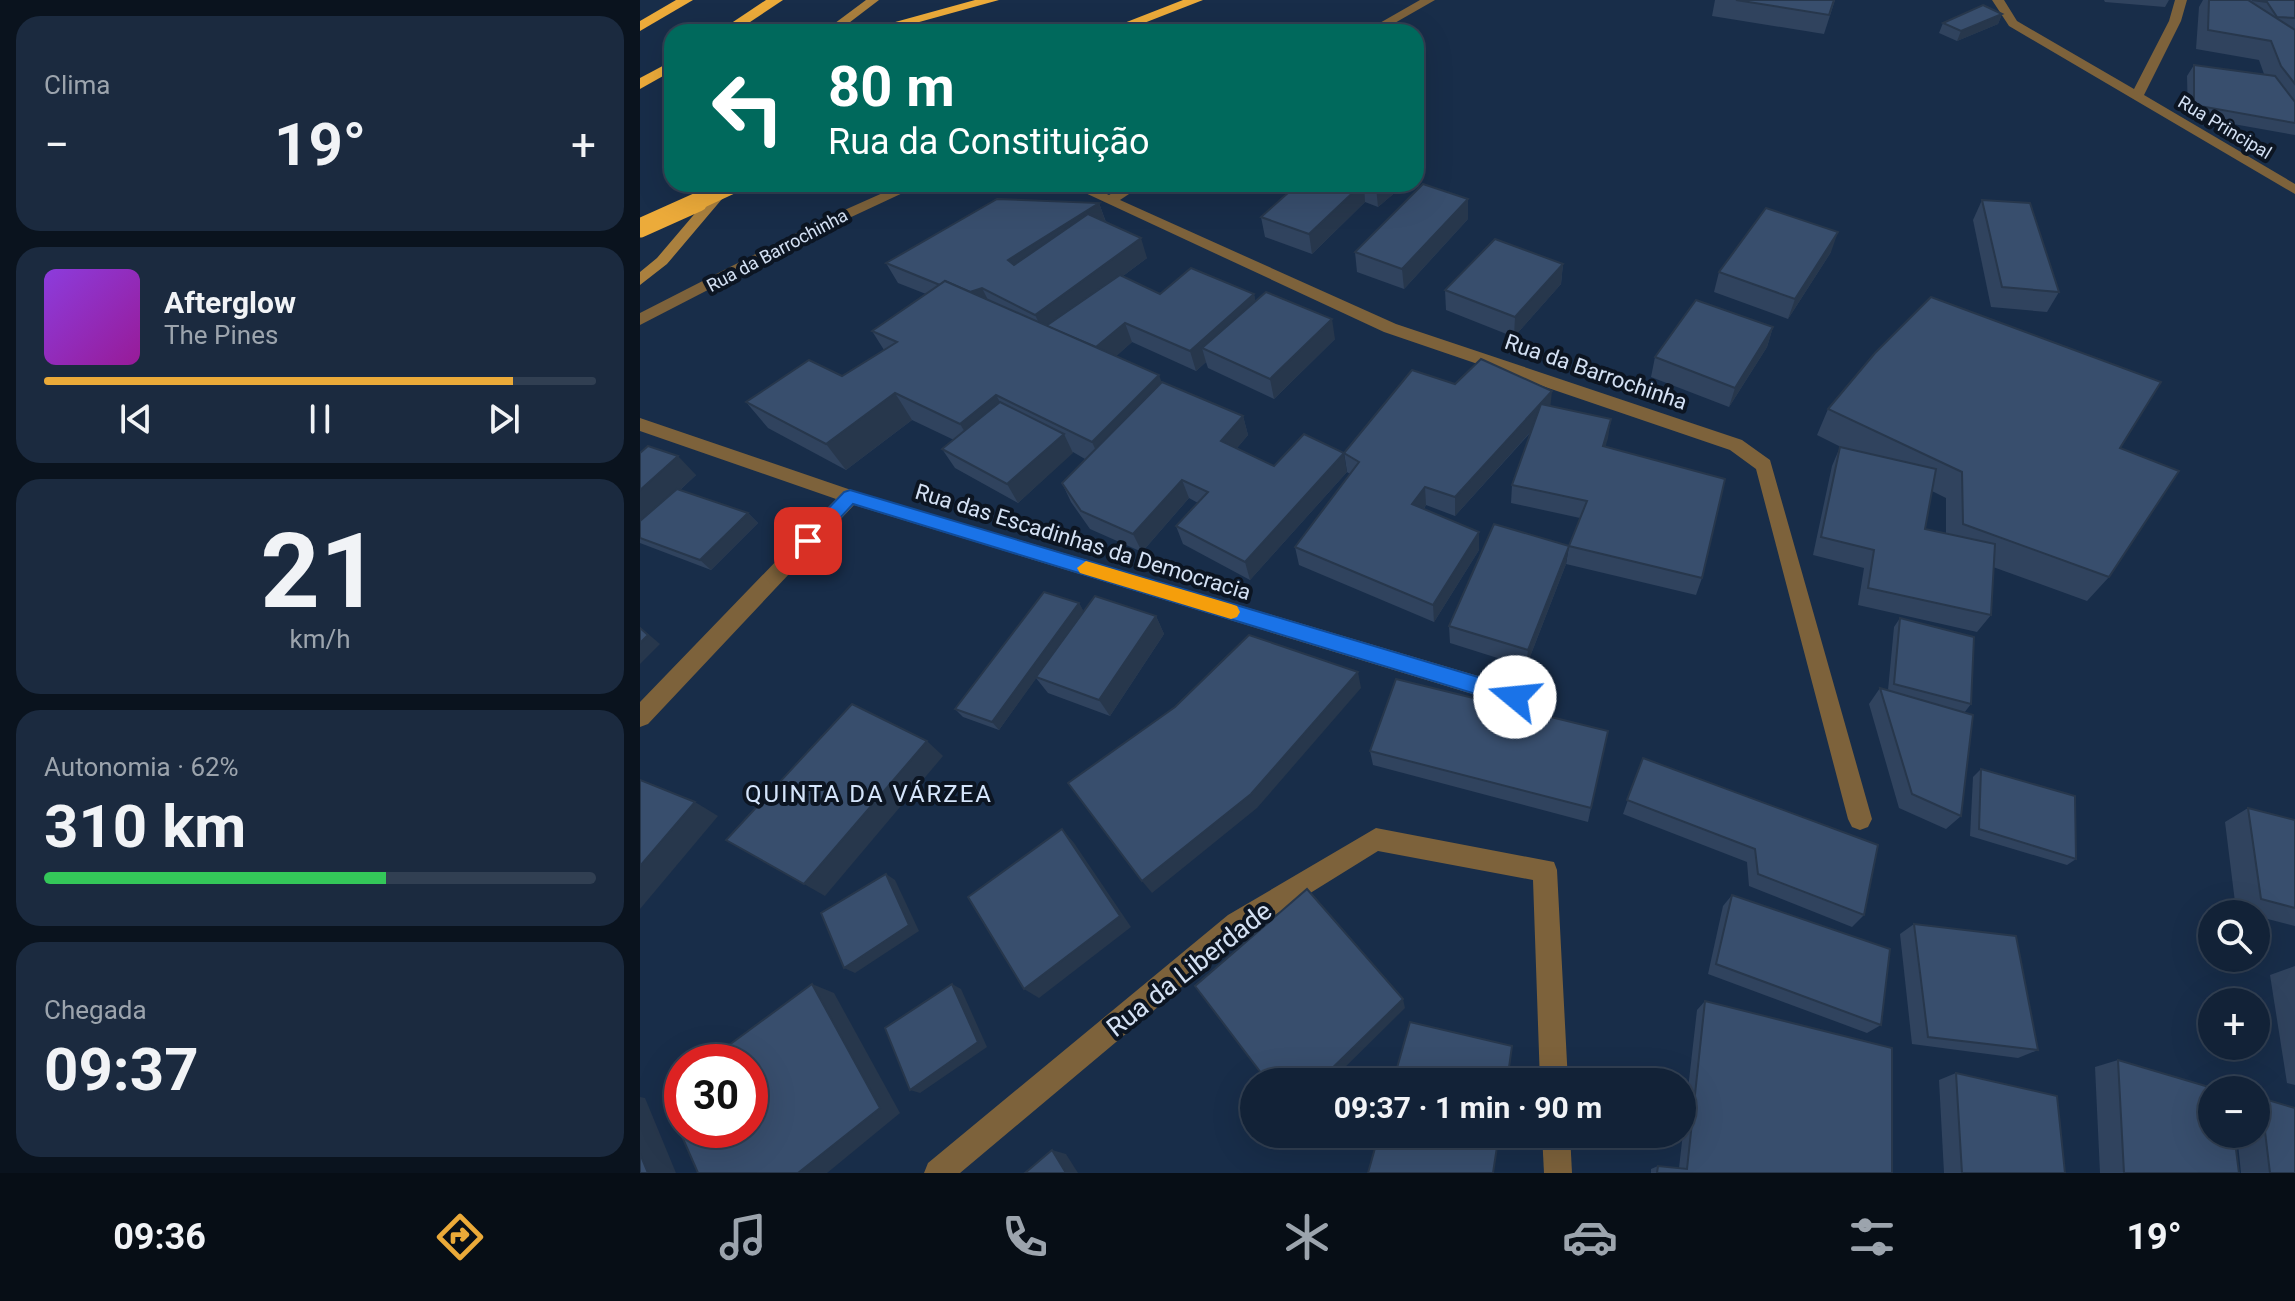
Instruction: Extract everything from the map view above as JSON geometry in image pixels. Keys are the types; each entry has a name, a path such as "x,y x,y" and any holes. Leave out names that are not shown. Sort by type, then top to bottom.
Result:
{"highway":[{"path":"640,27 686,0"},
{"path":"738,24 776,0"},
{"path":"898,24 992,0"},
{"path":"1130,24 1196,0"},
{"path":"640,87 664,70"},
{"path":"640,87 664,83"},
{"path":"640,228 719,192"}],"street":[{"path":"840,24 873,0"},
{"path":"1385,24 1429,0"},
{"name":"Rua Principal","path":"1998,0 2013,23 2295,190"},
{"path":"2138,95 2175,21 2181,0"},
{"path":"640,280 662,261 721,192"},
{"name":"Rua da Barrochinha","path":"640,320 827,223 897,192"},
{"name":"Rua da Barrochinha","path":"1092,192 1390,328 1736,445 1764,465 1860,819"},
{"path":"1110,200 1124,192"},
{"name":"Rua das Escadinhas da Democracia","path":"640,424 850,497 1515,697"},
{"path":"640,717 850,497"},
{"name":"Rua da Liberdade","path":"938,1173 1237,924 1376,839 1545,870 1553,1068"},
{"path":"1557,1148 1558,1173"}],"building":[{"path":"1736,0 1834,0 1829,15"},
{"path":"2209,0 2248,0 2295,30 2295,84 2281,66 2271,41 2208,30"},
{"path":"2252,0 2295,0 2295,18 2277,17 2267,2"},
{"path":"1983,5 2002,14 1961,31 1943,23"},
{"path":"2194,65 2275,76 2295,102 2295,123 2194,105"},
{"path":"1424,184 1468,199 1402,269 1355,252 1415,192 1424,192"},
{"path":"1289,192 1354,192 1309,234 1261,217"},
{"path":"997,199 1099,203 1008,260 1014,265 1088,214 1141,238 1035,315 982,288 970,292 945,281 940,285 886,263"},
{"path":"1982,200 2030,203 2059,292 2002,287"},
{"path":"1766,208 1838,232 1795,299 1719,272"},
{"path":"1495,239 1563,264 1515,317 1445,290"},
{"path":"1191,268 1254,294 1190,351 1125,323 1096,347 1046,326 1120,275 1160,294"},
{"path":"945,281 1159,375 1092,442 996,395 960,424 895,393 826,444 746,402 809,360 842,376 897,342 872,331"},
{"path":"1266,292 1332,319 1270,379 1202,348"},
{"path":"1931,297 2161,382 2120,448 2179,471 2109,577 1963,524 1962,472 1828,409 1875,353"},
{"path":"1696,300 1773,327 1735,388 1655,357"},
{"path":"1481,359 1552,391 1455,497 1425,487 1412,504 1479,532 1433,605 1295,547 1359,462 1344,453 1412,370 1455,384"},
{"path":"1162,382 1243,416 1221,441 1274,466 1304,434 1344,453 1245,562 1176,526 1208,492 1182,480 1133,534 1081,511 1062,483"},
{"path":"1000,402 1064,434 1007,484 942,449"},
{"path":"1541,404 1611,419 1603,446 1725,479 1702,578 1569,546 1587,501 1512,485"},
{"path":"648,446 678,456 640,490 640,453"},
{"path":"1840,447 1936,469 1925,529 1995,544 1991,615 1868,588 1874,550 1821,537"},
{"path":"677,489 748,513 700,560 640,538 640,521"},
{"path":"1494,524 1569,546 1528,650 1449,626"},
{"path":"1044,592 1079,603 992,722 955,709"},
{"path":"1095,596 1156,616 1099,700 1036,677"},
{"path":"1900,618 1974,637 1971,704 1894,684"},
{"path":"640,628 648,635 640,643"},
{"path":"1249,635 1358,672 1251,794 1142,881 1068,783 1175,707"},
{"path":"1396,679 1608,731 1591,808 1370,751"},
{"path":"1880,688 1973,715 1961,816 1912,794"},
{"path":"852,704 927,741 804,884 726,840"},
{"path":"1643,758 1878,845 1864,915 1758,874 1755,849 1627,800"},
{"path":"1981,769 2075,796 2076,859 1979,829"},
{"path":"640,780 695,802 640,866"},
{"path":"2248,808 2295,820 2295,908 2261,899"},
{"path":"1062,829 1120,916 1024,989 968,897"},
{"path":"886,874 909,925 844,968 821,913"},
{"path":"1307,889 1403,999 1332,1068 1257,1068 1195,986"},
{"path":"1732,895 1890,949 1881,1025 1716,964"},
{"path":"1914,924 2016,936 2038,1050 1928,1037"},
{"path":"812,984 880,1108 798,1173 698,1173 687,1148 768,1148 768,1044 730,1044"},
{"path":"952,984 978,1042 910,1090 885,1028"},
{"path":"1705,1001 1892,1048 1892,1173 1657,1173 1658,1166 1687,1169 1689,1148 1696,1148 1696,1085"},
{"path":"1410,1022 1512,1046 1509,1068 1397,1068"},
{"path":"2118,1060 2198,1084 2198,1148 2236,1148 2239,1173 2124,1173"},
{"path":"1956,1073 2057,1096 2065,1173 1962,1173"},
{"path":"2270,1101 2295,1108 2295,1173 2270,1173 2267,1148 2270,1148"},
{"path":"1375,1148 1497,1148 1493,1173 1368,1173"},
{"path":"1052,1150 1066,1173 1025,1173"},
{"path":"640,1154 648,1173 640,1173"}],"slow traffic":[{"path":"1086,568 1231,612"}],"district":[{"name":"QUINTA DA VÁRZEA","path":"869,794"}],"route":[{"path":"808,541 850,497 1515,697"}]}
